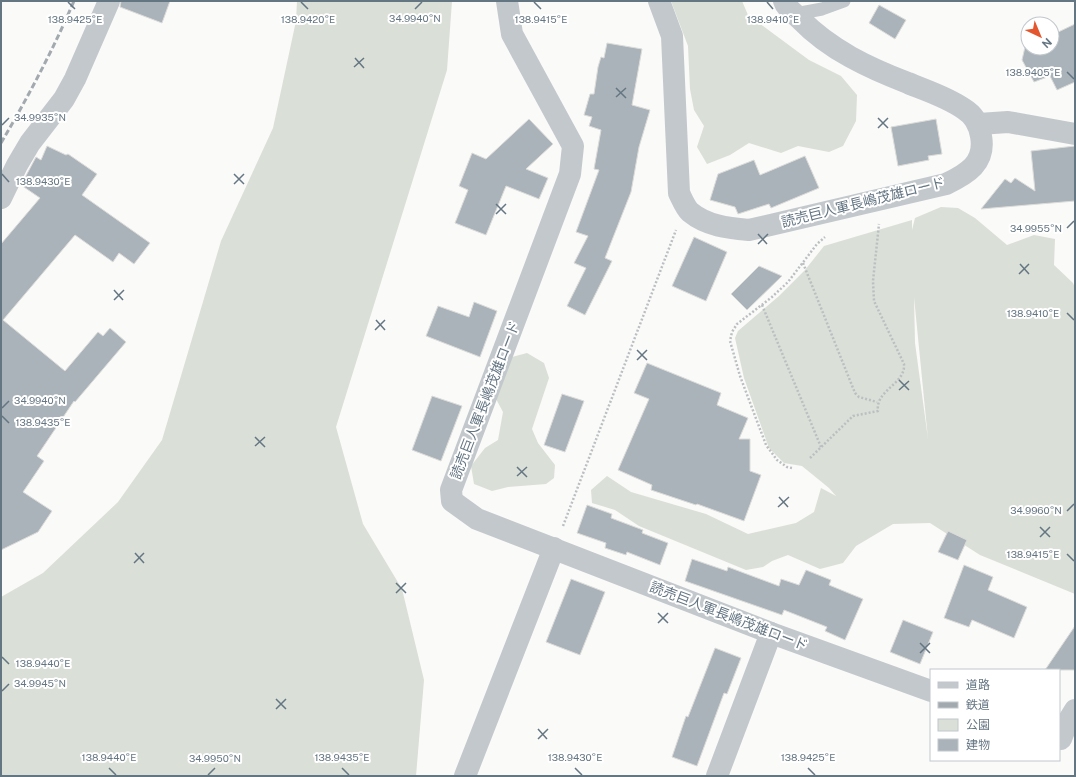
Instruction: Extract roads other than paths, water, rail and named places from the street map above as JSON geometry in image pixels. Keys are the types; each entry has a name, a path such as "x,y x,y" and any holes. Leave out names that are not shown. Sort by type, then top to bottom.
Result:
{"street":[{"path":"1,198 17,164 30,143 64,99 75,79 108,1"},
{"name":"読売巨人軍長嶋茂雄ロード","path":"507,1 512,34 573,146 570,174 450,490 452,501 477,519 771,633 930,691"},
{"name":"読売巨人軍長嶋茂雄ロード","path":"659,1 672,36 679,193 689,211 708,222 724,228 749,230 946,184 961,177 975,165 983,147 979,124"},
{"path":"790,8 808,27 837,50 872,69 942,97 964,109 979,124 1008,122 1075,134"},
{"path":"465,776 554,548"},
{"path":"717,776 771,633"},
{"path":"1065,740 1066,723 1075,710"}],"lane":[{"path":"790,8 822,10 844,1"}],"railway":[{"path":"1,143 40,73 74,1"}]}
